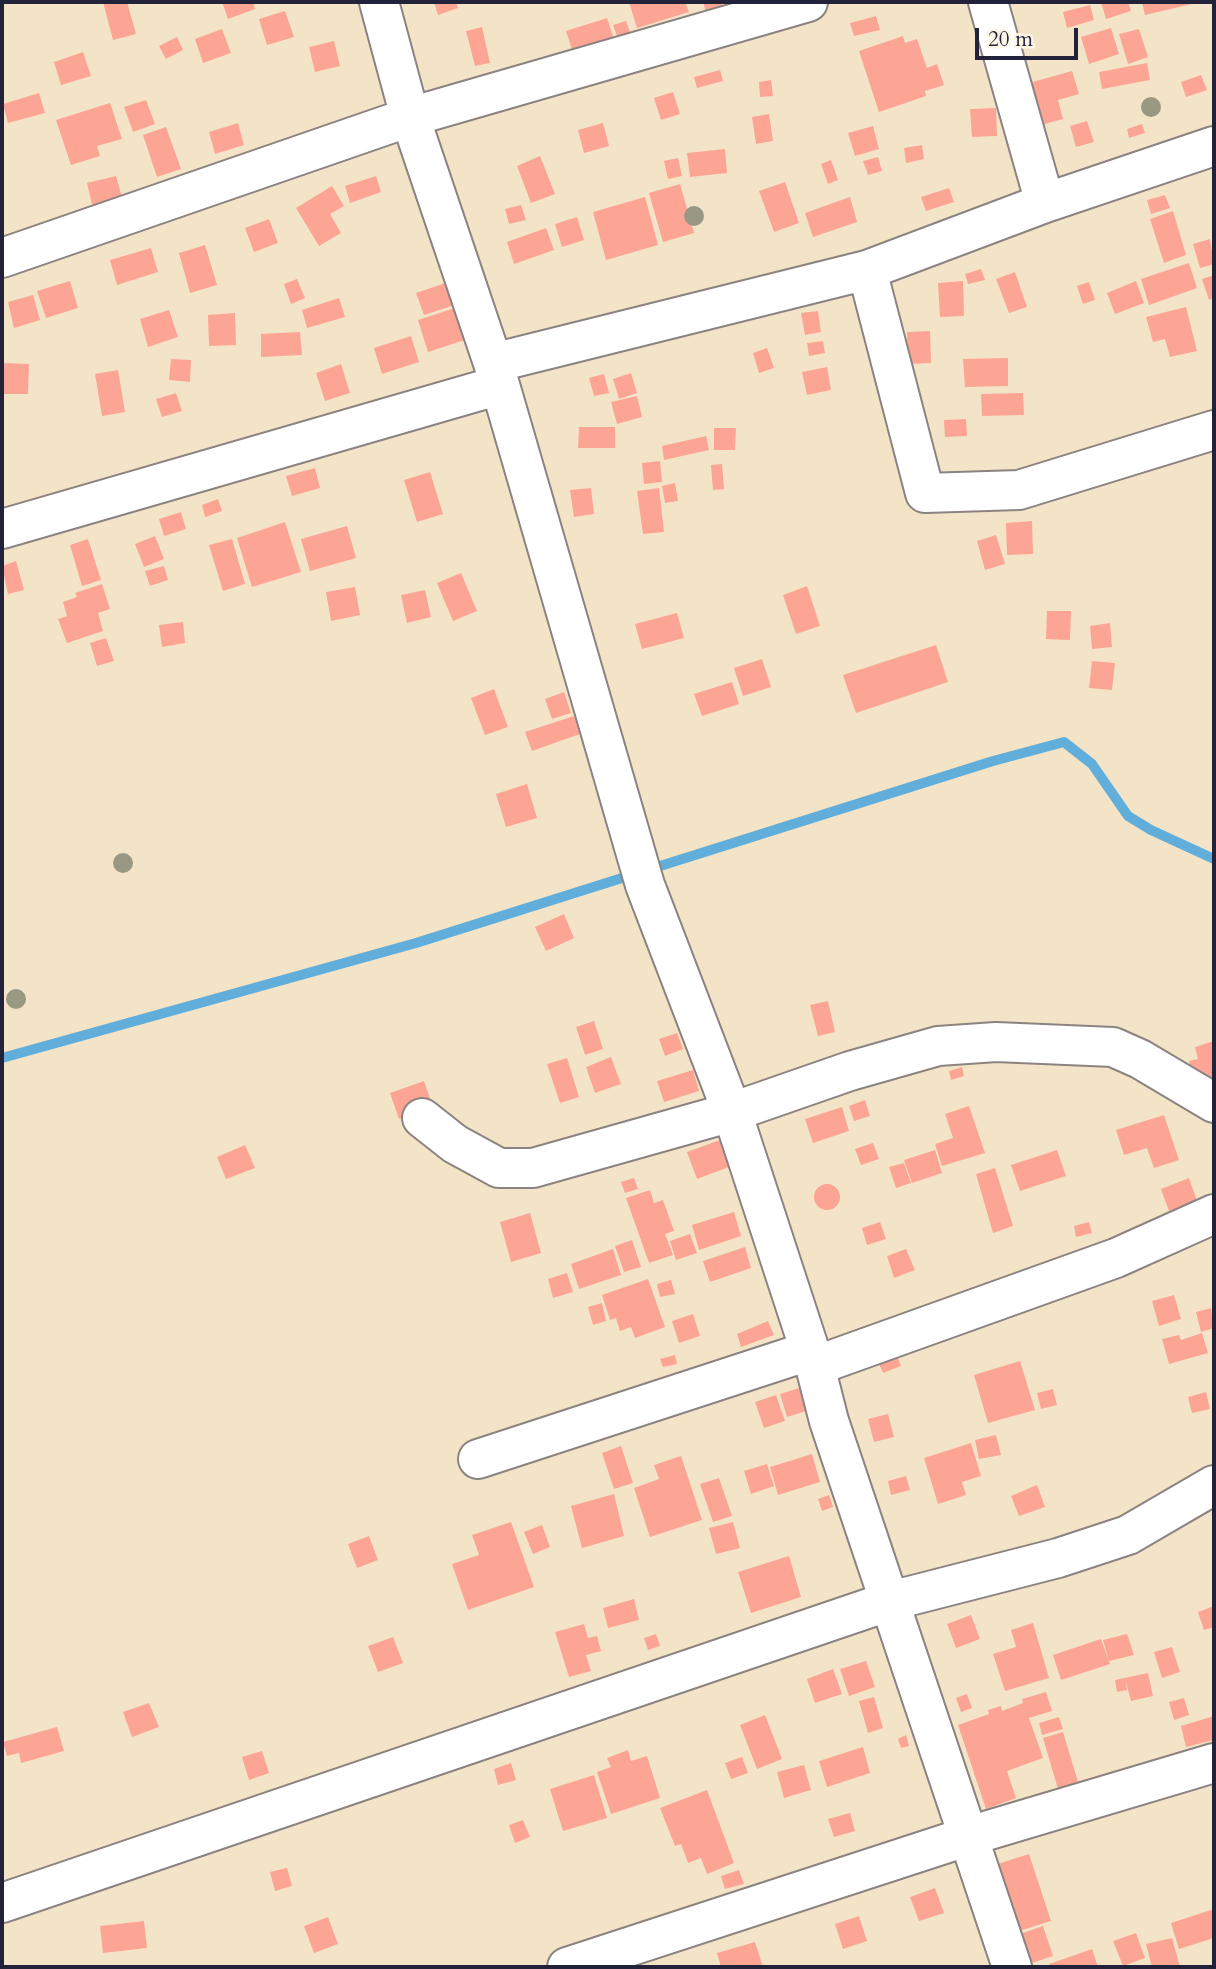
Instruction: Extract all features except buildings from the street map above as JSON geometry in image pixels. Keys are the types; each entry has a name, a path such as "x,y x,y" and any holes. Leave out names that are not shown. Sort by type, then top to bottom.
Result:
{"street":[{"path":"379,2 410,117 497,374 645,885 732,1112 812,1359 829,1421 1012,1967"},
{"path":"2,258 410,117 808,2"},
{"path":"988,2 1045,203"},
{"path":"2,529 497,374 867,270 1045,203 1214,146"},
{"path":"867,270 925,494 1019,490 1214,430"},
{"path":"422,1118 455,1144 499,1168 533,1168 732,1112 850,1071 938,1046 996,1042 1113,1047 1140,1059 1214,1103"},
{"path":"478,1459 812,1359 1115,1258 1214,1214"},
{"path":"2,1903 890,1601 1058,1558 1128,1535 1214,1485"},
{"path":"567,1967 969,1836 1214,1763"}],"waterway":[{"path":"2,1058 416,943 993,761 1064,742 1092,764 1128,816 1151,830 1214,859"}]}
